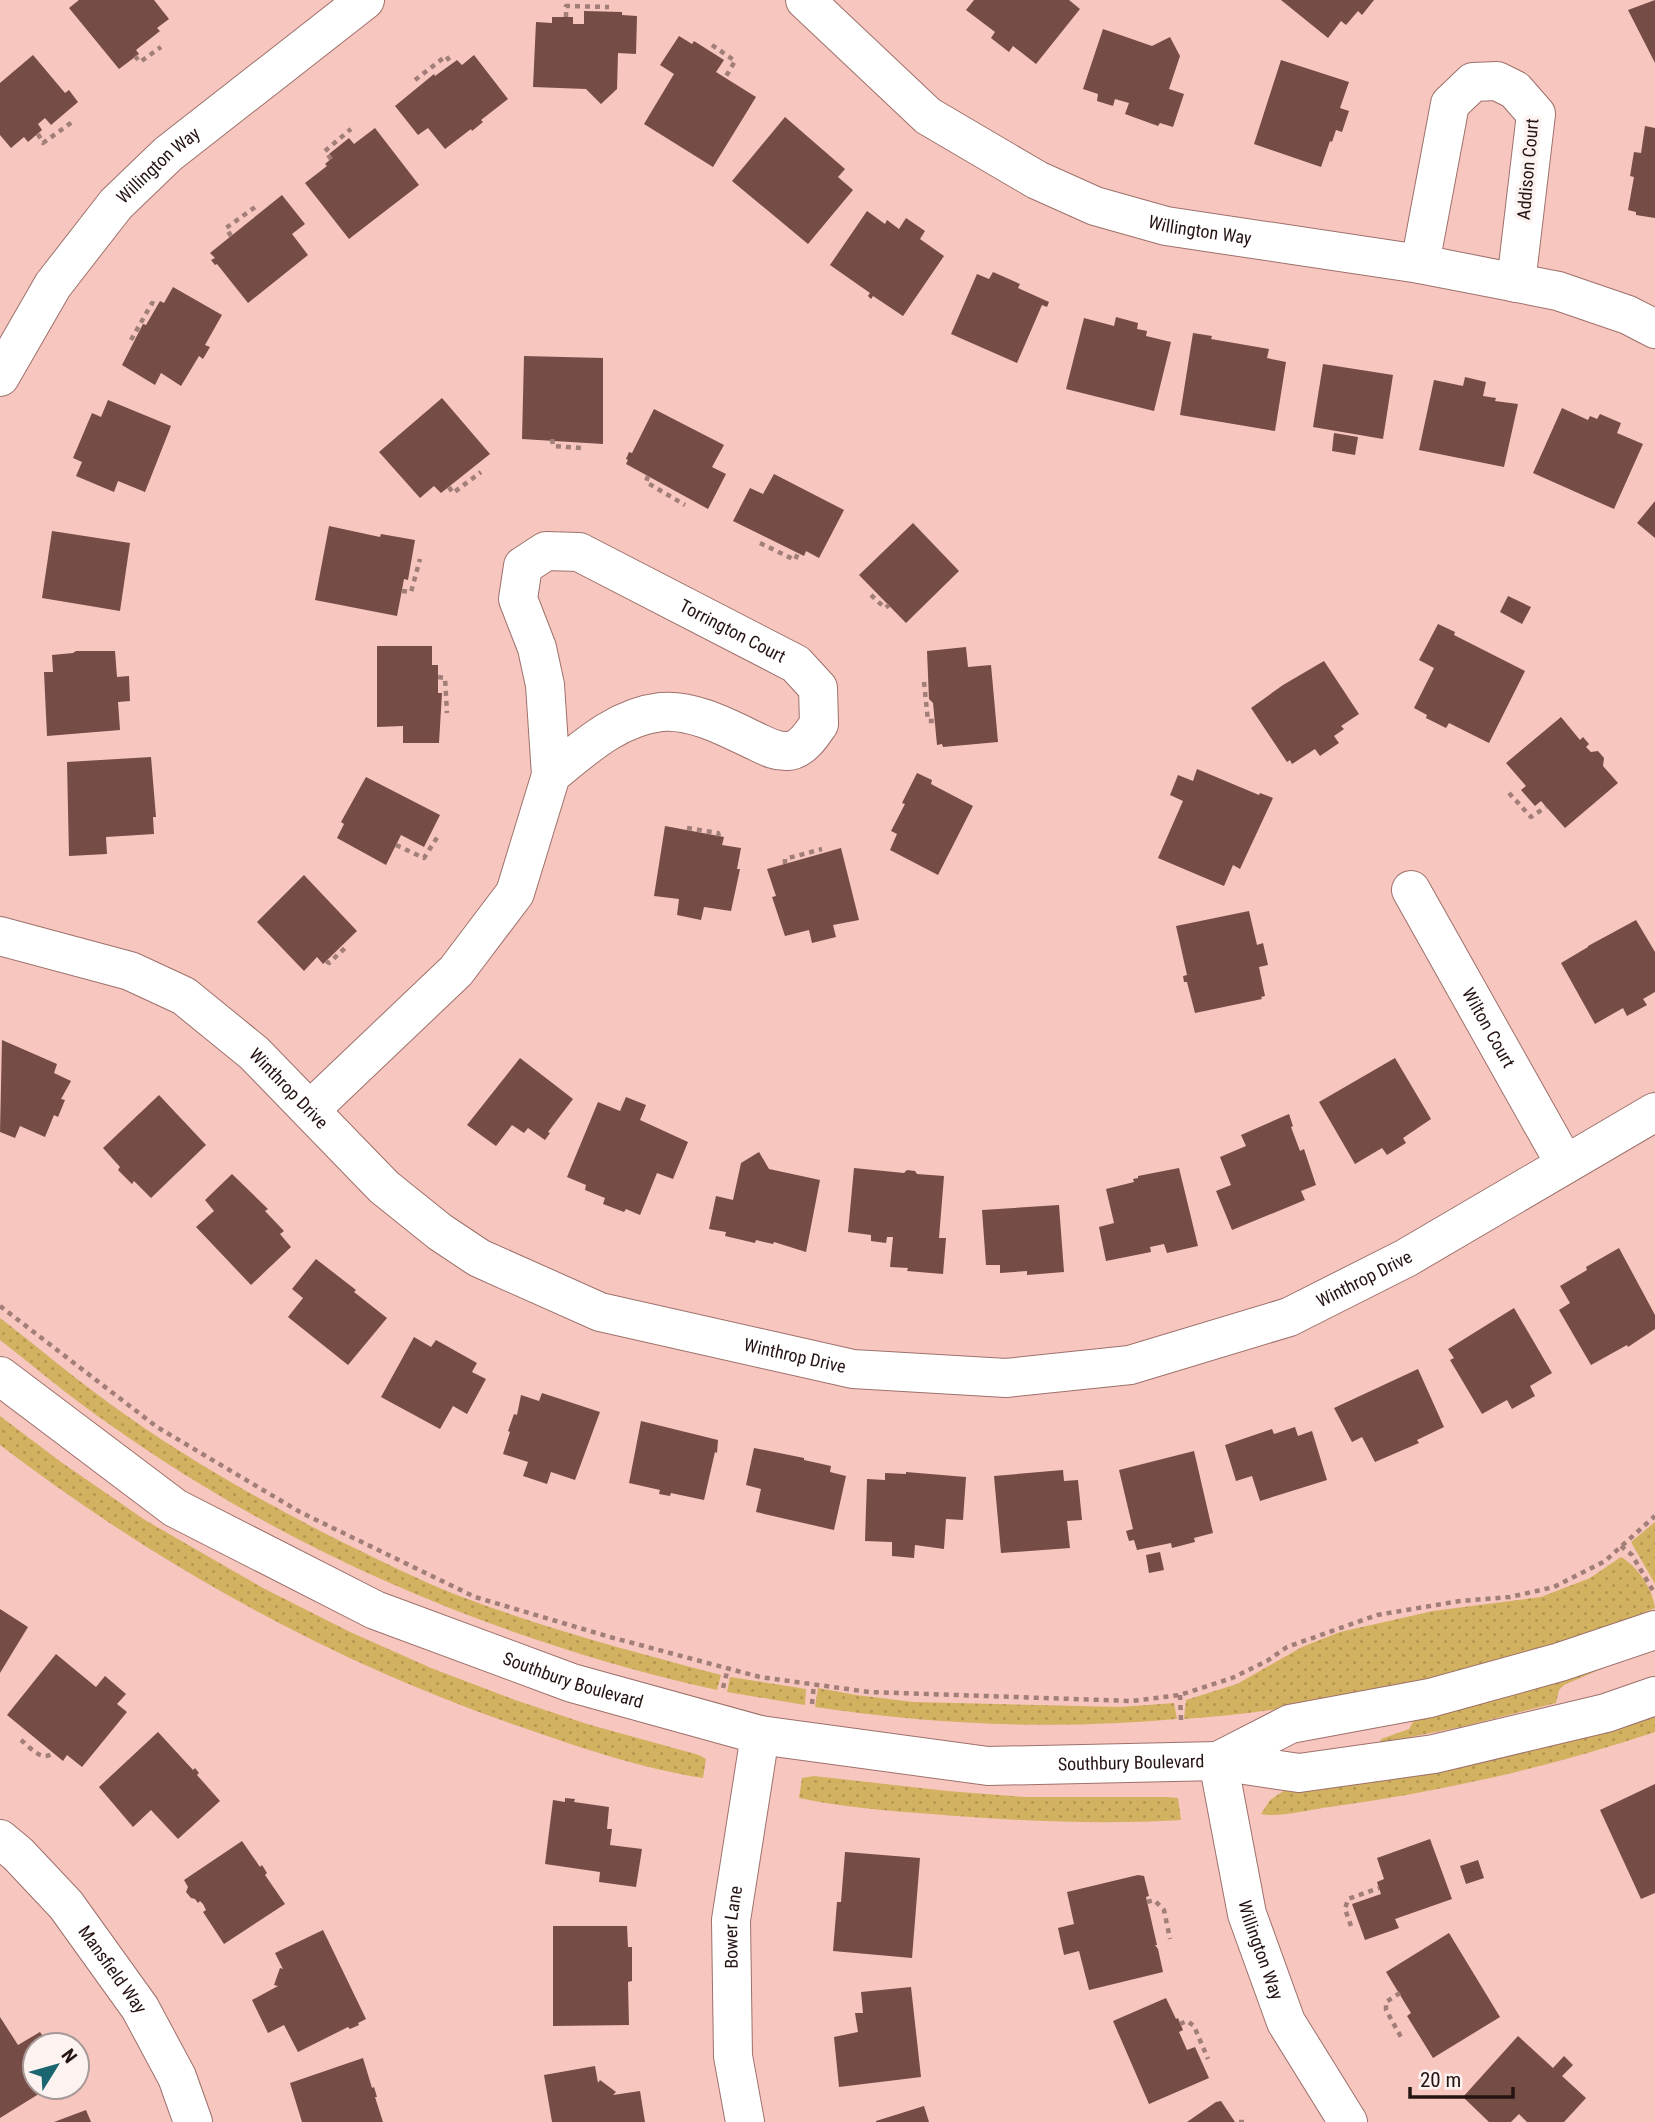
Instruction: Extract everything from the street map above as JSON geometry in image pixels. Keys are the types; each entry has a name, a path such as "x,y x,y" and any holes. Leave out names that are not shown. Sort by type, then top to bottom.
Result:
{"street":[{"name":"Willington Way","path":"0,377 53,285 116,204 168,154 365,0"},
{"name":"Willington Way","path":"805,0 928,116 1037,180 1096,206 1166,226 1420,264 1559,292 1628,315 1655,329"},
{"name":"Addison Court","path":"1420,264 1450,104 1473,82 1497,81 1515,90 1536,114 1516,283"},
{"name":"Torrington Court","path":"310,1110 456,971 515,893 551,775 545,685 537,648 518,599 523,566 546,551 579,552 796,664 818,688 819,724 804,743 790,751 771,749 707,718 663,712 622,723 593,740 551,775"},
{"name":"Wilton Court","path":"1411,890 1564,1164"},
{"name":"Winthrop Drive","path":"0,936 130,971 184,996 254,1053 384,1187 440,1232 479,1258 600,1312 853,1369 1006,1378 1130,1365 1289,1317 1406,1258 1655,1112"},
{"name":"Southbury Boulevard","path":"0,1376 175,1508 375,1610 572,1683 760,1735 988,1766 1218,1761 1299,1773 1434,1754 1606,1713 1655,1696"},
{"name":"Southbury Boulevard","path":"1218,1761 1290,1724 1430,1698 1560,1662 1655,1630"},
{"name":"Bower Lane","path":"745,2122 733,2056 731,1920 760,1735"},
{"name":"Willington Way","path":"1218,1761 1247,1914 1262,1956 1288,2025 1348,2122"},
{"name":"Mansfield Way","path":"0,1839 18,1854 66,1905 141,2008 177,2077 193,2122"}],"path":[{"path":"566,17 566,6 609,7"},
{"path":"712,45 735,61 725,78"},
{"path":"135,56 140,62 161,47"},
{"path":"415,80 446,56 452,64"},
{"path":"38,134 43,143 75,120"},
{"path":"331,159 325,152 351,129"},
{"path":"230,236 226,228 258,205"},
{"path":"131,340 152,303 157,305"},
{"path":"552,439 553,446 582,448"},
{"path":"449,487 453,494 481,472"},
{"path":"648,476 646,482 685,505"},
{"path":"760,542 795,560 798,553"},
{"path":"402,591 411,592 420,559"},
{"path":"871,595 885,608 889,605"},
{"path":"438,677 444,678 447,713"},
{"path":"924,682 928,721 934,721"},
{"path":"1509,793 1531,817 1546,807"},
{"path":"687,828 718,833 719,836"},
{"path":"396,845 424,858 438,836"},
{"path":"785,864 785,859 822,849"},
{"path":"326,961 329,963 345,948"},
{"path":"0,1306 157,1427 300,1512 475,1597 760,1677 869,1692 1132,1700 1180,1695 1232,1678 1267,1661 1287,1647 1377,1615 1460,1601 1510,1597 1554,1587 1605,1561 1655,1516"},
{"path":"1621,1546 1632,1555 1655,1595"},
{"path":"722,1690 728,1668"},
{"path":"812,1705 814,1684"},
{"path":"1180,1695 1181,1720"},
{"path":"21,1740 40,1756 54,1753"},
{"path":"1351,1926 1345,1909 1348,1899 1380,1888"},
{"path":"1147,1902 1154,1900 1164,1910 1170,1939"},
{"path":"1400,1993 1387,2001 1386,2010 1401,2037"},
{"path":"1180,2024 1187,2021 1194,2026 1208,2059"}],"shaded area":[{"path":"0,1318 99,1395 166,1442 248,1492 332,1537 429,1583 494,1609 721,1675 717,1690 636,1670 477,1619 324,1552 251,1514 179,1471 95,1414 0,1340"},
{"path":"0,1416 145,1520 263,1588 348,1631 431,1668 587,1724 699,1755 706,1759 703,1778 635,1763 524,1728 384,1674 317,1642 186,1571 61,1490 0,1445"},
{"path":"1655,1522 1655,1584 1631,1542"},
{"path":"1621,1557 1633,1566 1643,1579 1655,1608 1552,1645 1413,1683 1299,1706 1184,1719 1186,1700 1237,1684 1302,1647 1340,1632 1433,1611 1541,1597 1590,1578"},
{"path":"1605,1663 1601,1669 1564,1685 1559,1690 1556,1703 1461,1727 1380,1743 1381,1739 1409,1729 1414,1720"},
{"path":"730,1677 806,1689 805,1705 727,1692"},
{"path":"818,1688 914,1702 1121,1707 1174,1703 1177,1719 1041,1725 950,1722 815,1707"},
{"path":"1655,1706 1655,1732 1575,1756 1412,1794 1286,1814 1261,1814 1270,1800 1285,1790"},
{"path":"814,1776 1025,1797 1178,1798 1181,1820 1056,1822 994,1819 898,1812 799,1798 802,1778"}],"building":[{"path":"79,0 154,0 169,19 157,28 160,31 136,50 139,54 119,69 69,8"},
{"path":"974,0 1069,0 1080,9 1036,64 1013,46 1009,52 991,38 995,32 966,10"},
{"path":"1281,0 1374,0 1362,15 1358,11 1346,25 1341,21 1328,38"},
{"path":"1655,0 1655,63 1628,10"},
{"path":"584,11 622,12 622,15 637,16 636,54 618,53 617,89 601,104 586,89 533,87 536,22 552,23 552,17 573,17 573,24 584,24"},
{"path":"1103,29 1152,46 1170,37 1180,56 1169,89 1184,94 1173,127 1160,123 1158,126 1125,114 1129,103 1115,99 1113,106 1097,101 1098,94 1083,89"},
{"path":"679,36 692,44 694,41 724,60 716,72 756,97 713,167 644,124 674,74 660,65"},
{"path":"33,55 65,93 69,90 78,102 51,125 45,118 38,124 42,130 28,142 24,137 11,148 0,135 0,83"},
{"path":"474,55 508,99 481,120 483,122 472,131 471,129 445,149 428,128 418,135 395,106 434,74 435,76 457,60 462,65"},
{"path":"1281,60 1349,82 1340,108 1349,111 1342,132 1336,130 1332,142 1330,141 1321,167 1254,144"},
{"path":"785,117 845,169 838,177 853,190 808,244 732,181"},
{"path":"1645,126 1655,128 1655,218 1636,215 1636,212 1628,210 1634,177 1630,176 1634,152 1641,153"},
{"path":"375,128 419,185 349,239 305,183 327,166 325,164 332,158 329,154 349,138 354,144"},
{"path":"282,195 305,224 292,234 308,255 248,303 211,260 215,258 210,253"},
{"path":"867,211 885,224 887,220 899,229 906,218 925,231 920,239 944,256 903,316 873,296 871,299 868,296 870,293 830,265"},
{"path":"993,272 1020,284 1018,288 1049,302 1047,307 1042,305 1017,363 951,334 977,274 989,279"},
{"path":"173,287 222,315 205,345 210,347 203,359 199,356 181,386 161,373 155,385 122,365 143,324 146,325 160,301 164,303"},
{"path":"1116,317 1138,323 1137,329 1147,331 1146,336 1171,342 1154,411 1066,389 1084,318 1114,326"},
{"path":"1193,333 1212,336 1211,339 1269,349 1267,358 1286,362 1275,431 1180,415"},
{"path":"524,356 603,358 603,444 522,439"},
{"path":"1323,364 1393,375 1383,439 1313,427"},
{"path":"1465,377 1486,382 1483,396 1496,398 1495,401 1518,404 1504,467 1419,450 1434,380 1463,386"},
{"path":"442,398 490,454 441,493 434,486 420,498 379,452"},
{"path":"108,400 171,426 145,492 118,481 114,492 76,476 82,462 73,458 92,413 101,417"},
{"path":"1562,408 1588,420 1590,416 1597,419 1600,414 1621,423 1617,433 1643,444 1614,509 1533,473"},
{"path":"654,409 724,445 712,467 726,474 708,509 626,464 629,452 632,453"},
{"path":"1334,433 1358,437 1355,455 1332,451"},
{"path":"774,474 844,510 819,558 806,551 804,556 733,521 750,488 763,494"},
{"path":"1655,501 1655,538 1637,523"},
{"path":"913,523 959,571 906,623 859,575"},
{"path":"329,526 380,537 381,534 415,540 408,580 404,579 397,616 315,600"},
{"path":"52,531 130,543 120,611 42,598"},
{"path":"1508,596 1531,607 1522,624 1500,612"},
{"path":"1438,624 1525,671 1489,743 1449,723 1446,728 1426,718 1427,715 1414,708 1434,668 1419,660"},
{"path":"377,646 432,646 432,665 438,665 438,693 442,693 439,743 403,743 403,726 377,727"},
{"path":"966,647 968,667 991,665 998,742 943,747 942,744 937,745 933,703 929,699 927,651"},
{"path":"76,651 115,651 117,677 129,676 130,701 118,702 120,730 47,736 44,672 53,672 52,655"},
{"path":"1324,661 1359,714 1341,726 1344,729 1334,736 1339,743 1320,756 1315,749 1292,764 1290,760 1287,762 1251,708"},
{"path":"1561,717 1580,740 1583,737 1589,744 1586,747 1591,752 1598,751 1604,758 1603,766 1618,783 1565,828 1541,801 1535,806 1521,790 1526,786 1506,763"},
{"path":"151,757 156,817 153,817 154,834 106,837 107,854 69,856 67,762"},
{"path":"1197,769 1259,795 1260,793 1273,798 1240,869 1233,865 1224,886 1158,858 1183,801 1170,795 1178,775 1193,781"},
{"path":"917,773 932,780 931,784 973,806 938,875 890,850 897,834 891,831"},
{"path":"366,777 440,815 424,847 401,835 386,865 337,838 344,824 341,822"},
{"path":"665,826 724,837 722,845 741,848 737,869 740,869 731,911 704,907 701,920 677,915 679,899 654,896"},
{"path":"841,848 859,920 833,925 836,937 812,943 809,930 785,936 772,897 776,896 767,869"},
{"path":"304,875 357,931 323,964 317,957 304,971 257,922"},
{"path":"1249,911 1257,945 1263,943 1268,965 1259,967 1265,996 1261,997 1262,999 1195,1013 1187,982 1184,982 1183,976 1187,975 1176,926"},
{"path":"1636,920 1655,952 1655,992 1643,999 1647,1005 1627,1016 1623,1008 1595,1024 1561,963"},
{"path":"2,1040 57,1064 54,1073 71,1081 61,1099 65,1100 58,1117 54,1115 45,1137 20,1126 15,1138 0,1132"},
{"path":"520,1058 573,1099 545,1140 528,1128 524,1133 512,1125 496,1146 467,1125"},
{"path":"1395,1058 1431,1119 1403,1138 1406,1143 1387,1155 1382,1148 1355,1164 1319,1102"},
{"path":"159,1095 206,1145 151,1198 118,1170 120,1167 103,1148"},
{"path":"626,1097 646,1105 640,1120 688,1142 673,1179 657,1173 640,1215 603,1204 605,1198 585,1190 586,1185 567,1177 598,1102 620,1111"},
{"path":"1289,1114 1300,1151 1304,1149 1316,1185 1301,1191 1305,1200 1232,1230 1216,1191 1231,1185 1220,1157 1246,1146 1241,1135"},
{"path":"759,1152 769,1169 820,1180 806,1252 774,1242 756,1240 755,1243 725,1236 726,1232 709,1229 716,1196 733,1200 741,1163"},
{"path":"854,1168 904,1173 907,1170 917,1174 944,1176 939,1238 946,1238 943,1274 890,1267 893,1237 887,1237 886,1243 871,1241 871,1235 848,1232"},
{"path":"1179,1168 1198,1246 1167,1253 1164,1244 1150,1247 1151,1252 1106,1261 1099,1227 1114,1223 1106,1189 1134,1182 1133,1179 1138,1176"},
{"path":"232,1174 268,1209 265,1211 284,1231 280,1234 291,1247 251,1285 196,1227 214,1211 205,1200"},
{"path":"1059,1205 1064,1272 1027,1275 1027,1271 1000,1273 1000,1265 986,1265 982,1210"},
{"path":"1619,1248 1655,1315 1655,1329 1628,1347 1627,1345 1591,1365 1559,1310 1570,1303 1560,1286"},
{"path":"316,1259 387,1318 348,1365 288,1317 303,1298 292,1289"},
{"path":"1514,1308 1552,1373 1530,1386 1535,1396 1512,1409 1507,1400 1482,1414 1450,1360 1454,1358 1448,1349"},
{"path":"414,1337 431,1347 436,1340 477,1363 472,1372 486,1379 467,1414 453,1406 440,1429 381,1397"},
{"path":"1418,1369 1444,1427 1417,1440 1419,1443 1375,1462 1362,1437 1352,1442 1334,1408"},
{"path":"542,1393 600,1412 575,1480 551,1472 547,1484 523,1476 528,1462 503,1454 521,1395 539,1401"},
{"path":"641,1421 718,1440 704,1500 671,1493 670,1496 659,1494 660,1490 629,1483"},
{"path":"1295,1427 1298,1436 1312,1431 1327,1480 1260,1501 1252,1476 1236,1481 1225,1445 1272,1429 1274,1434"},
{"path":"754,1448 831,1466 830,1472 846,1476 834,1530 756,1512 761,1489 746,1485"},
{"path":"1194,1451 1213,1533 1194,1538 1195,1542 1172,1548 1171,1543 1137,1550 1134,1540 1129,1541 1126,1531 1133,1529 1119,1470"},
{"path":"1063,1470 1064,1481 1078,1480 1082,1520 1067,1521 1070,1548 1001,1553 994,1476"},
{"path":"885,1473 966,1477 963,1520 946,1519 944,1549 915,1545 914,1558 892,1556 892,1542 865,1541 867,1479 885,1480"},
{"path":"1160,1552 1164,1570 1149,1573 1146,1555"},
{"path":"0,1609 28,1627 0,1673"},
{"path":"56,1654 96,1687 105,1676 126,1694 117,1704 127,1712 82,1767 67,1755 63,1761 7,1715"},
{"path":"158,1732 193,1770 195,1768 199,1773 197,1775 220,1801 178,1839 151,1810 133,1827 99,1787"},
{"path":"1655,1784 1655,1893 1641,1899 1600,1810"},
{"path":"565,1798 575,1799 574,1802 609,1807 607,1829 612,1829 610,1845 642,1849 636,1887 599,1882 600,1872 545,1864 553,1800 565,1802"},
{"path":"1430,1839 1452,1899 1395,1919 1399,1928 1365,1940 1352,1904 1381,1894 1377,1882 1384,1879 1377,1858"},
{"path":"242,1841 260,1867 262,1865 267,1873 265,1875 285,1904 224,1944 203,1912 206,1910 203,1904 186,1892 188,1887 184,1880"},
{"path":"845,1852 920,1858 912,1958 833,1951"},
{"path":"1478,1860 1484,1878 1466,1884 1460,1866"},
{"path":"1138,1875 1144,1876 1155,1945 1163,1972 1089,1990 1079,1951 1064,1955 1058,1928 1074,1924 1067,1892"},
{"path":"553,1926 627,1926 628,1947 632,1947 632,1981 628,1982 629,2025 553,2026"},
{"path":"323,1930 366,2019 358,2023 359,2025 350,2029 348,2027 298,2052 284,2025 268,2033 252,2000 278,1986 274,1985 280,1968 283,1969 275,1953"},
{"path":"1449,1933 1500,2017 1433,2058 1407,2016 1411,2013 1386,1972"},
{"path":"911,1987 921,2077 839,2087 834,2037 858,2032 855,2013 863,2013 861,1992"},
{"path":"1166,1998 1183,2030 1179,2032 1187,2050 1195,2047 1209,2078 1149,2104 1113,2021"},
{"path":"0,2017 18,2045 21,2043 21,2101 27,2101 0,2118"},
{"path":"1518,2036 1553,2068 1564,2056 1573,2065 1562,2076 1586,2098 1564,2122 1527,2122 1519,2114 1511,2122 1489,2122 1463,2097"},
{"path":"363,2058 383,2122 302,2122 290,2083"},
{"path":"595,2066 598,2083 600,2080 616,2092 613,2095 640,2091 645,2122 552,2122 544,2075"},
{"path":"1221,2101 1235,2122 1187,2122 1216,2102"},
{"path":"924,2106 929,2122 876,2122 876,2121"},
{"path":"86,2110 91,2122 54,2122"}]}
